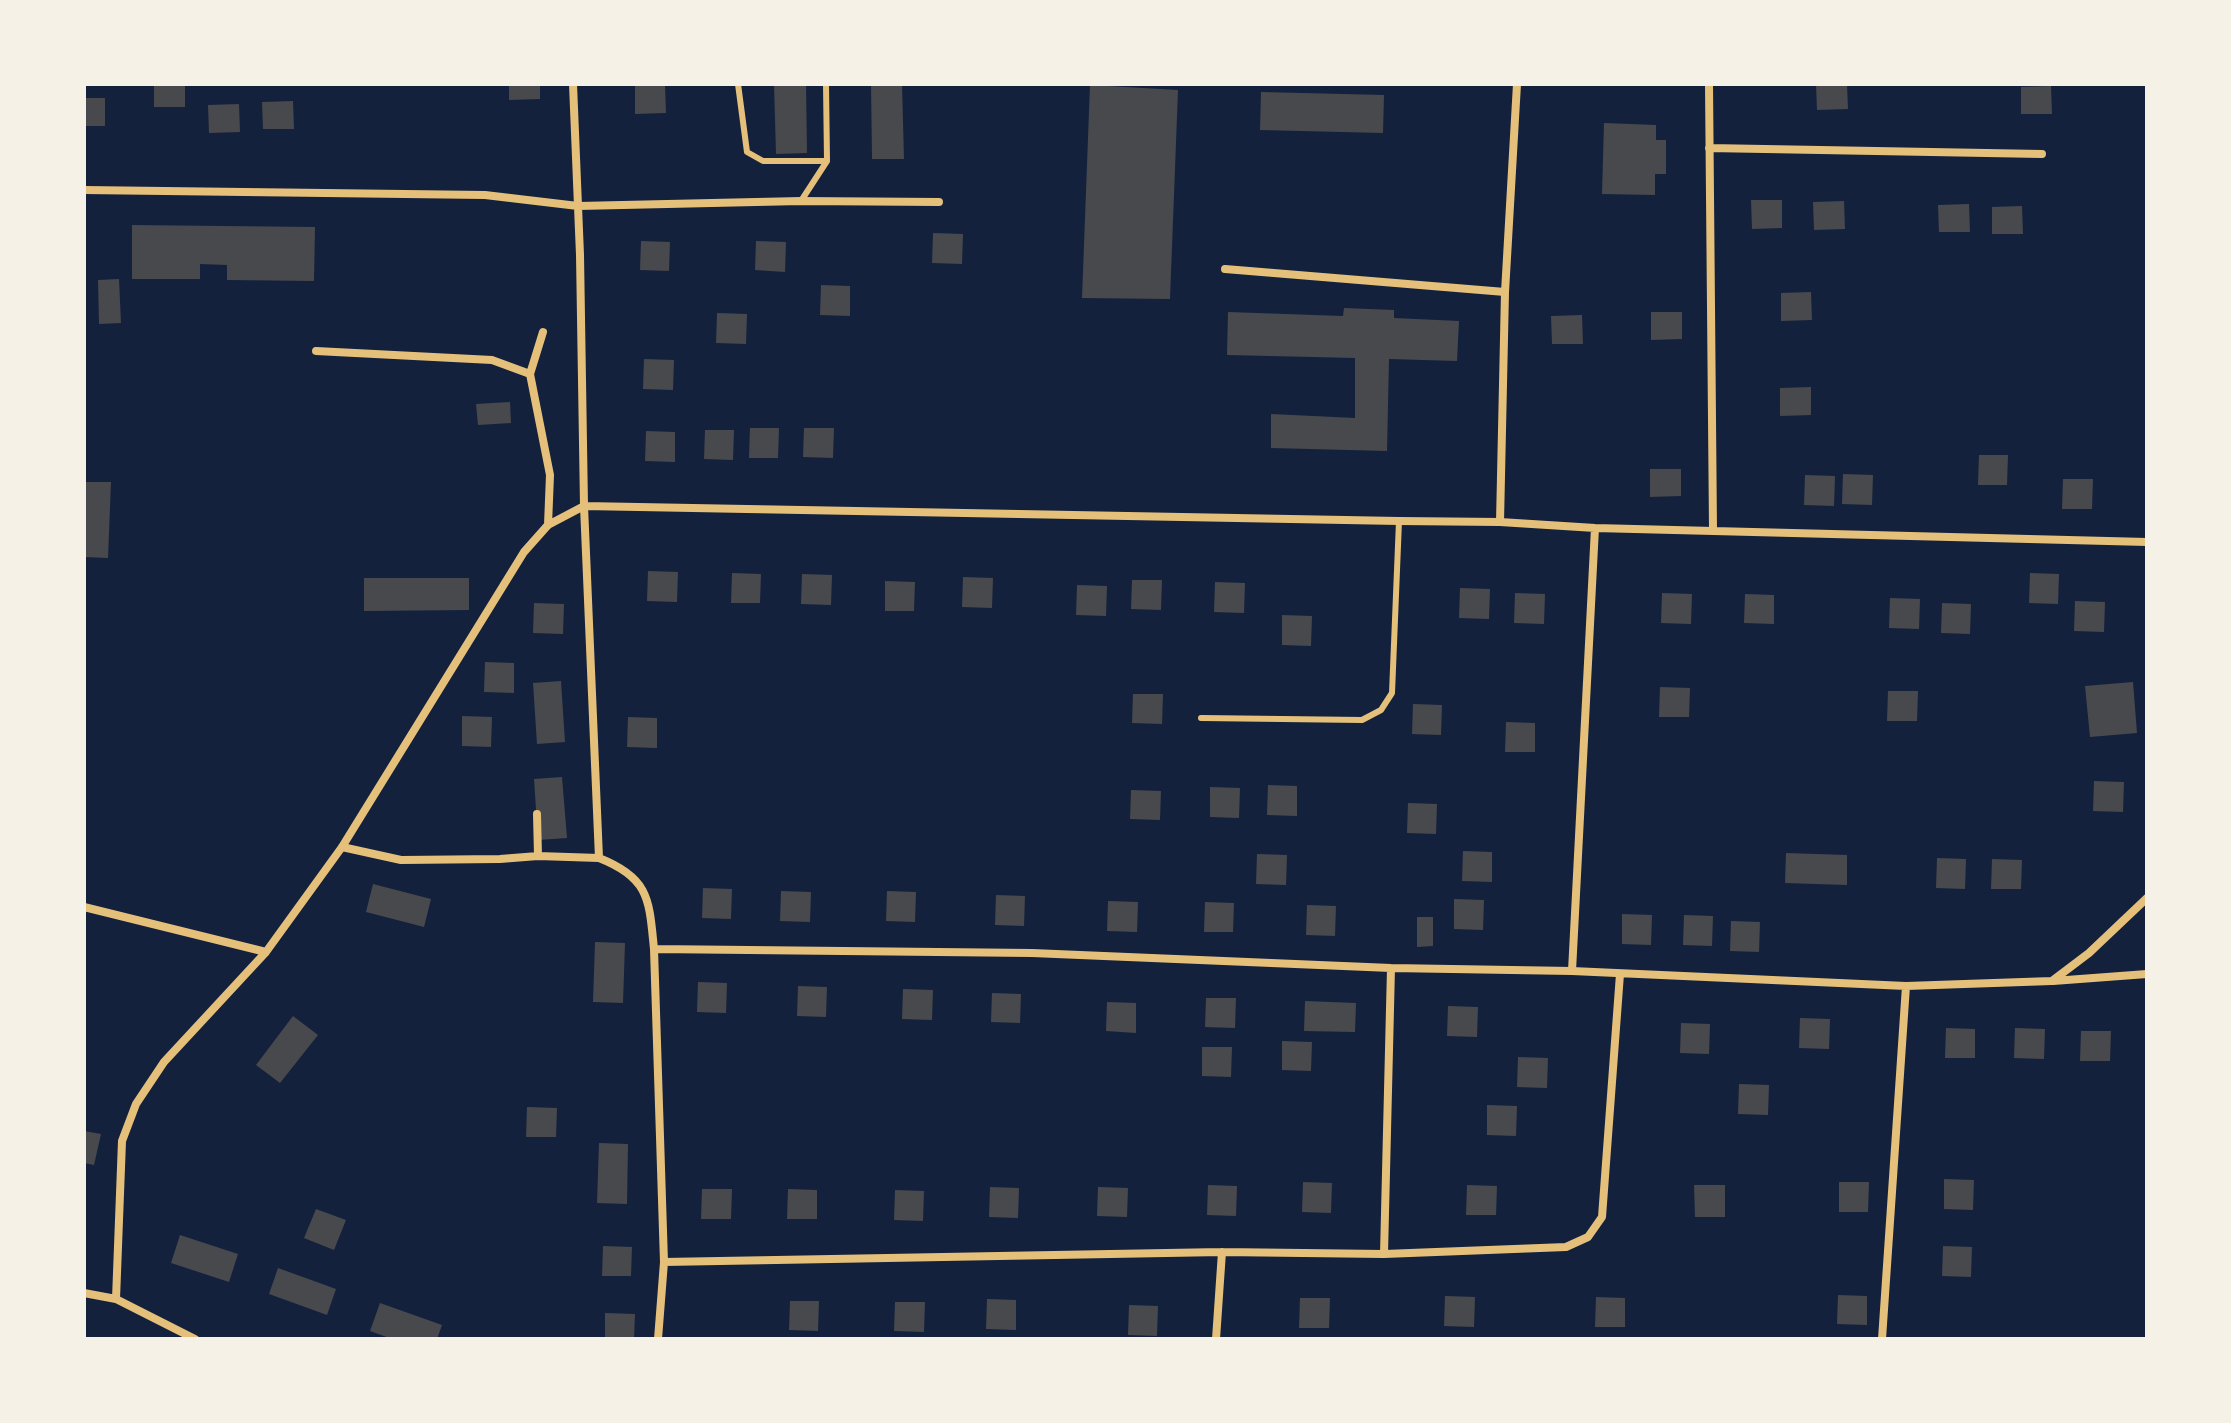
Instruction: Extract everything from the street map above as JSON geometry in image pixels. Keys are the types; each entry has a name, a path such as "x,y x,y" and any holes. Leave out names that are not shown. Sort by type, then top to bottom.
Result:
{"street":[{"path":"573,84 584,506 599,858"},
{"path":"1500,522 1505,292 1517,84"},
{"path":"1709,84 1713,530"},
{"path":"1709,148 2042,154"},
{"path":"84,190 485,195 578,206 801,201 939,202"},
{"path":"1225,269 1505,292"},
{"path":"543,332 530,374 550,475 548,525"},
{"path":"316,351 492,360 530,374"},
{"path":"116,1299 122,1141 136,1104 164,1062 266,952 342,847 524,552 548,525 584,506 1500,522 1595,528 2147,542"},
{"path":"1572,971 1595,528"},
{"path":"537,814 538,856"},
{"path":"342,847 401,860 538,856 599,858 634,878 649,902 654,949 664,1262 658,1339"},
{"path":"2052,981 2089,953 2147,898"},
{"path":"84,907 266,952"},
{"path":"654,949 1032,953 1906,986 2147,974"},
{"path":"1384,1254 1391,968"},
{"path":"664,1262 1222,1252 1384,1254 1566,1247 1588,1237 1602,1217 1620,974"},
{"path":"1882,1339 1906,986"},
{"path":"1216,1339 1222,1252"},
{"path":"84,1293 116,1299 195,1339"}],"lane":[{"path":"738,84 747,152 763,161 827,161"},
{"path":"801,201 827,161 826,84"},
{"path":"1201,718 1362,720 1381,710 1392,693 1399,521"}],"building":[{"path":"154,84 185,84 185,107 154,107"},
{"path":"509,84 540,84 540,99 509,100"},
{"path":"774,84 806,84 807,153 776,154"},
{"path":"871,84 902,84 904,159 872,159"},
{"path":"1816,84 1847,84 1848,109 1817,110"},
{"path":"665,85 666,113 635,114 635,86"},
{"path":"1090,85 1178,90 1170,299 1082,298"},
{"path":"2051,86 2052,114 2021,114 2021,87"},
{"path":"1261,92 1384,95 1383,133 1260,130"},
{"path":"84,98 105,98 105,126 84,126"},
{"path":"293,101 294,129 263,129 262,102"},
{"path":"239,104 240,132 209,133 208,105"},
{"path":"1604,123 1656,125 1656,140 1666,140 1666,174 1655,174 1655,195 1602,194"},
{"path":"1751,200 1782,200 1782,228 1752,229"},
{"path":"1844,201 1845,229 1814,230 1813,202"},
{"path":"1969,204 1970,232 1939,232 1938,205"},
{"path":"2022,206 2023,234 1992,234 1992,207"},
{"path":"132,225 315,227 314,281 227,280 227,265 200,264 200,279 132,279"},
{"path":"933,233 963,234 962,264 932,263"},
{"path":"641,241 670,242 669,271 640,270"},
{"path":"756,241 786,242 785,272 755,270"},
{"path":"119,279 121,323 99,324 98,280"},
{"path":"821,285 850,286 850,316 820,315"},
{"path":"1811,292 1812,320 1781,321 1781,293"},
{"path":"1344,308 1394,310 1394,318 1459,321 1457,361 1389,359 1387,451 1271,448 1271,414 1355,418 1355,358 1227,355 1228,312 1343,316"},
{"path":"1651,312 1682,312 1682,339 1651,340"},
{"path":"717,313 747,314 746,344 716,343"},
{"path":"1582,315 1583,344 1552,344 1551,316"},
{"path":"644,359 674,360 673,390 643,389"},
{"path":"1811,387 1811,415 1780,416 1780,388"},
{"path":"510,402 511,423 478,425 476,404"},
{"path":"750,428 779,428 778,458 749,458"},
{"path":"804,428 834,428 833,458 803,457"},
{"path":"705,430 734,430 733,460 704,459"},
{"path":"646,431 675,432 675,462 645,461"},
{"path":"1979,455 2008,455 2007,485 1978,485"},
{"path":"1650,469 1681,469 1681,496 1650,497"},
{"path":"1843,474 1873,475 1872,505 1842,504"},
{"path":"1805,475 1835,476 1834,506 1804,505"},
{"path":"2063,479 2093,479 2092,509 2062,509"},
{"path":"84,482 111,482 108,558 84,557"},
{"path":"648,571 678,572 677,602 647,601"},
{"path":"732,573 761,574 760,603 731,603"},
{"path":"2030,573 2059,574 2058,604 2029,603"},
{"path":"802,574 832,575 831,605 801,604"},
{"path":"963,577 993,578 992,608 962,607"},
{"path":"364,578 469,578 469,610 364,611"},
{"path":"1132,580 1162,580 1161,610 1131,609"},
{"path":"885,581 915,582 914,611 885,611"},
{"path":"1215,582 1245,583 1244,613 1214,612"},
{"path":"1077,585 1107,586 1106,616 1076,615"},
{"path":"1460,588 1490,589 1489,619 1459,618"},
{"path":"1515,593 1545,594 1544,624 1514,623"},
{"path":"1662,593 1692,594 1691,624 1661,623"},
{"path":"1745,594 1774,595 1774,624 1744,623"},
{"path":"1890,598 1920,599 1919,629 1889,628"},
{"path":"2075,601 2105,602 2104,632 2074,631"},
{"path":"534,603 564,604 563,634 533,633"},
{"path":"1942,603 1971,604 1970,634 1941,633"},
{"path":"1282,615 1312,616 1311,646 1282,645"},
{"path":"485,662 514,663 514,693 484,692"},
{"path":"561,681 565,742 537,744 533,683"},
{"path":"2133,682 2137,733 2090,737 2085,686"},
{"path":"1660,687 1690,688 1689,717 1659,717"},
{"path":"1888,691 1918,691 1917,721 1887,721"},
{"path":"1133,694 1163,694 1162,724 1132,723"},
{"path":"1413,704 1442,705 1441,735 1412,734"},
{"path":"462,716 492,717 491,747 462,746"},
{"path":"628,717 657,718 657,748 627,747"},
{"path":"1506,722 1535,723 1535,752 1505,752"},
{"path":"562,777 567,838 538,840 534,779"},
{"path":"2094,781 2124,782 2123,812 2093,811"},
{"path":"1268,785 1297,786 1297,816 1267,815"},
{"path":"1210,787 1240,788 1239,818 1210,817"},
{"path":"1131,790 1161,791 1160,820 1130,819"},
{"path":"1408,803 1437,804 1436,834 1407,833"},
{"path":"1463,851 1492,852 1492,882 1462,881"},
{"path":"1786,853 1847,855 1847,885 1785,883"},
{"path":"1257,854 1287,855 1286,885 1256,884"},
{"path":"1937,858 1966,859 1965,889 1936,888"},
{"path":"1992,859 2022,860 2021,889 1991,889"},
{"path":"373,884 431,899 424,927 366,912"},
{"path":"703,888 732,889 731,919 702,918"},
{"path":"781,891 811,892 810,922 780,921"},
{"path":"887,891 916,892 915,922 886,921"},
{"path":"996,895 1025,896 1024,926 995,925"},
{"path":"1454,899 1484,900 1483,930 1454,929"},
{"path":"1108,901 1138,902 1137,932 1107,931"},
{"path":"1205,902 1234,903 1233,932 1204,932"},
{"path":"1307,905 1336,906 1335,936 1306,935"},
{"path":"1622,914 1652,915 1651,945 1622,944"},
{"path":"1684,915 1713,916 1712,946 1683,945"},
{"path":"1417,917 1433,917 1433,946 1417,947"},
{"path":"1731,921 1760,922 1759,952 1730,951"},
{"path":"595,942 625,943 623,1003 593,1002"},
{"path":"698,982 727,983 726,1013 697,1012"},
{"path":"798,986 827,987 826,1017 797,1016"},
{"path":"903,989 933,990 932,1020 902,1019"},
{"path":"992,993 1021,994 1020,1023 991,1022"},
{"path":"1206,998 1236,998 1235,1028 1205,1027"},
{"path":"1305,1001 1356,1003 1355,1032 1304,1031"},
{"path":"1107,1002 1136,1003 1136,1033 1106,1031"},
{"path":"1448,1006 1478,1007 1477,1037 1447,1036"},
{"path":"293,1016 318,1035 280,1083 256,1065"},
{"path":"1800,1018 1830,1019 1829,1049 1799,1048"},
{"path":"1681,1023 1710,1024 1709,1054 1680,1053"},
{"path":"1946,1028 1975,1029 1975,1058 1945,1058"},
{"path":"2015,1028 2045,1029 2044,1059 2014,1058"},
{"path":"2081,1031 2111,1031 2110,1061 2080,1061"},
{"path":"1282,1041 1312,1042 1311,1071 1282,1070"},
{"path":"1202,1047 1232,1047 1231,1077 1202,1076"},
{"path":"1518,1057 1548,1058 1547,1088 1517,1087"},
{"path":"1739,1084 1769,1085 1768,1115 1738,1114"},
{"path":"1487,1105 1517,1106 1516,1136 1487,1135"},
{"path":"527,1107 557,1108 556,1137 526,1137"},
{"path":"84,1131 101,1134 94,1165 84,1163"},
{"path":"599,1143 628,1144 627,1204 597,1203"},
{"path":"1944,1179 1974,1180 1973,1210 1944,1209"},
{"path":"1303,1182 1332,1183 1331,1213 1302,1212"},
{"path":"1839,1182 1869,1182 1868,1212 1839,1212"},
{"path":"1208,1185 1237,1186 1236,1216 1207,1215"},
{"path":"1467,1185 1497,1186 1496,1215 1466,1215"},
{"path":"1694,1185 1725,1185 1725,1217 1695,1217"},
{"path":"990,1187 1019,1188 1018,1218 989,1217"},
{"path":"1098,1187 1128,1188 1127,1217 1097,1216"},
{"path":"702,1189 732,1189 731,1219 701,1219"},
{"path":"788,1189 817,1190 817,1219 787,1219"},
{"path":"895,1190 924,1191 923,1221 894,1220"},
{"path":"316,1209 346,1220 334,1250 304,1238"},
{"path":"180,1235 238,1254 229,1282 171,1263"},
{"path":"603,1246 632,1247 631,1276 602,1276"},
{"path":"1943,1246 1972,1247 1971,1277 1942,1276"},
{"path":"278,1268 336,1289 327,1315 269,1294"},
{"path":"1838,1295 1867,1296 1867,1325 1837,1324"},
{"path":"1445,1296 1475,1297 1474,1327 1444,1326"},
{"path":"1596,1297 1625,1298 1625,1327 1595,1327"},
{"path":"1300,1298 1330,1298 1329,1328 1299,1328"},
{"path":"987,1299 1016,1300 1016,1330 986,1329"},
{"path":"790,1301 819,1301 818,1331 789,1330"},
{"path":"895,1302 925,1302 924,1332 894,1331"},
{"path":"380,1303 442,1325 437,1339 392,1339 370,1331"},
{"path":"1129,1305 1158,1306 1157,1336 1128,1335"},
{"path":"605,1313 635,1314 634,1339 605,1339"}]}
